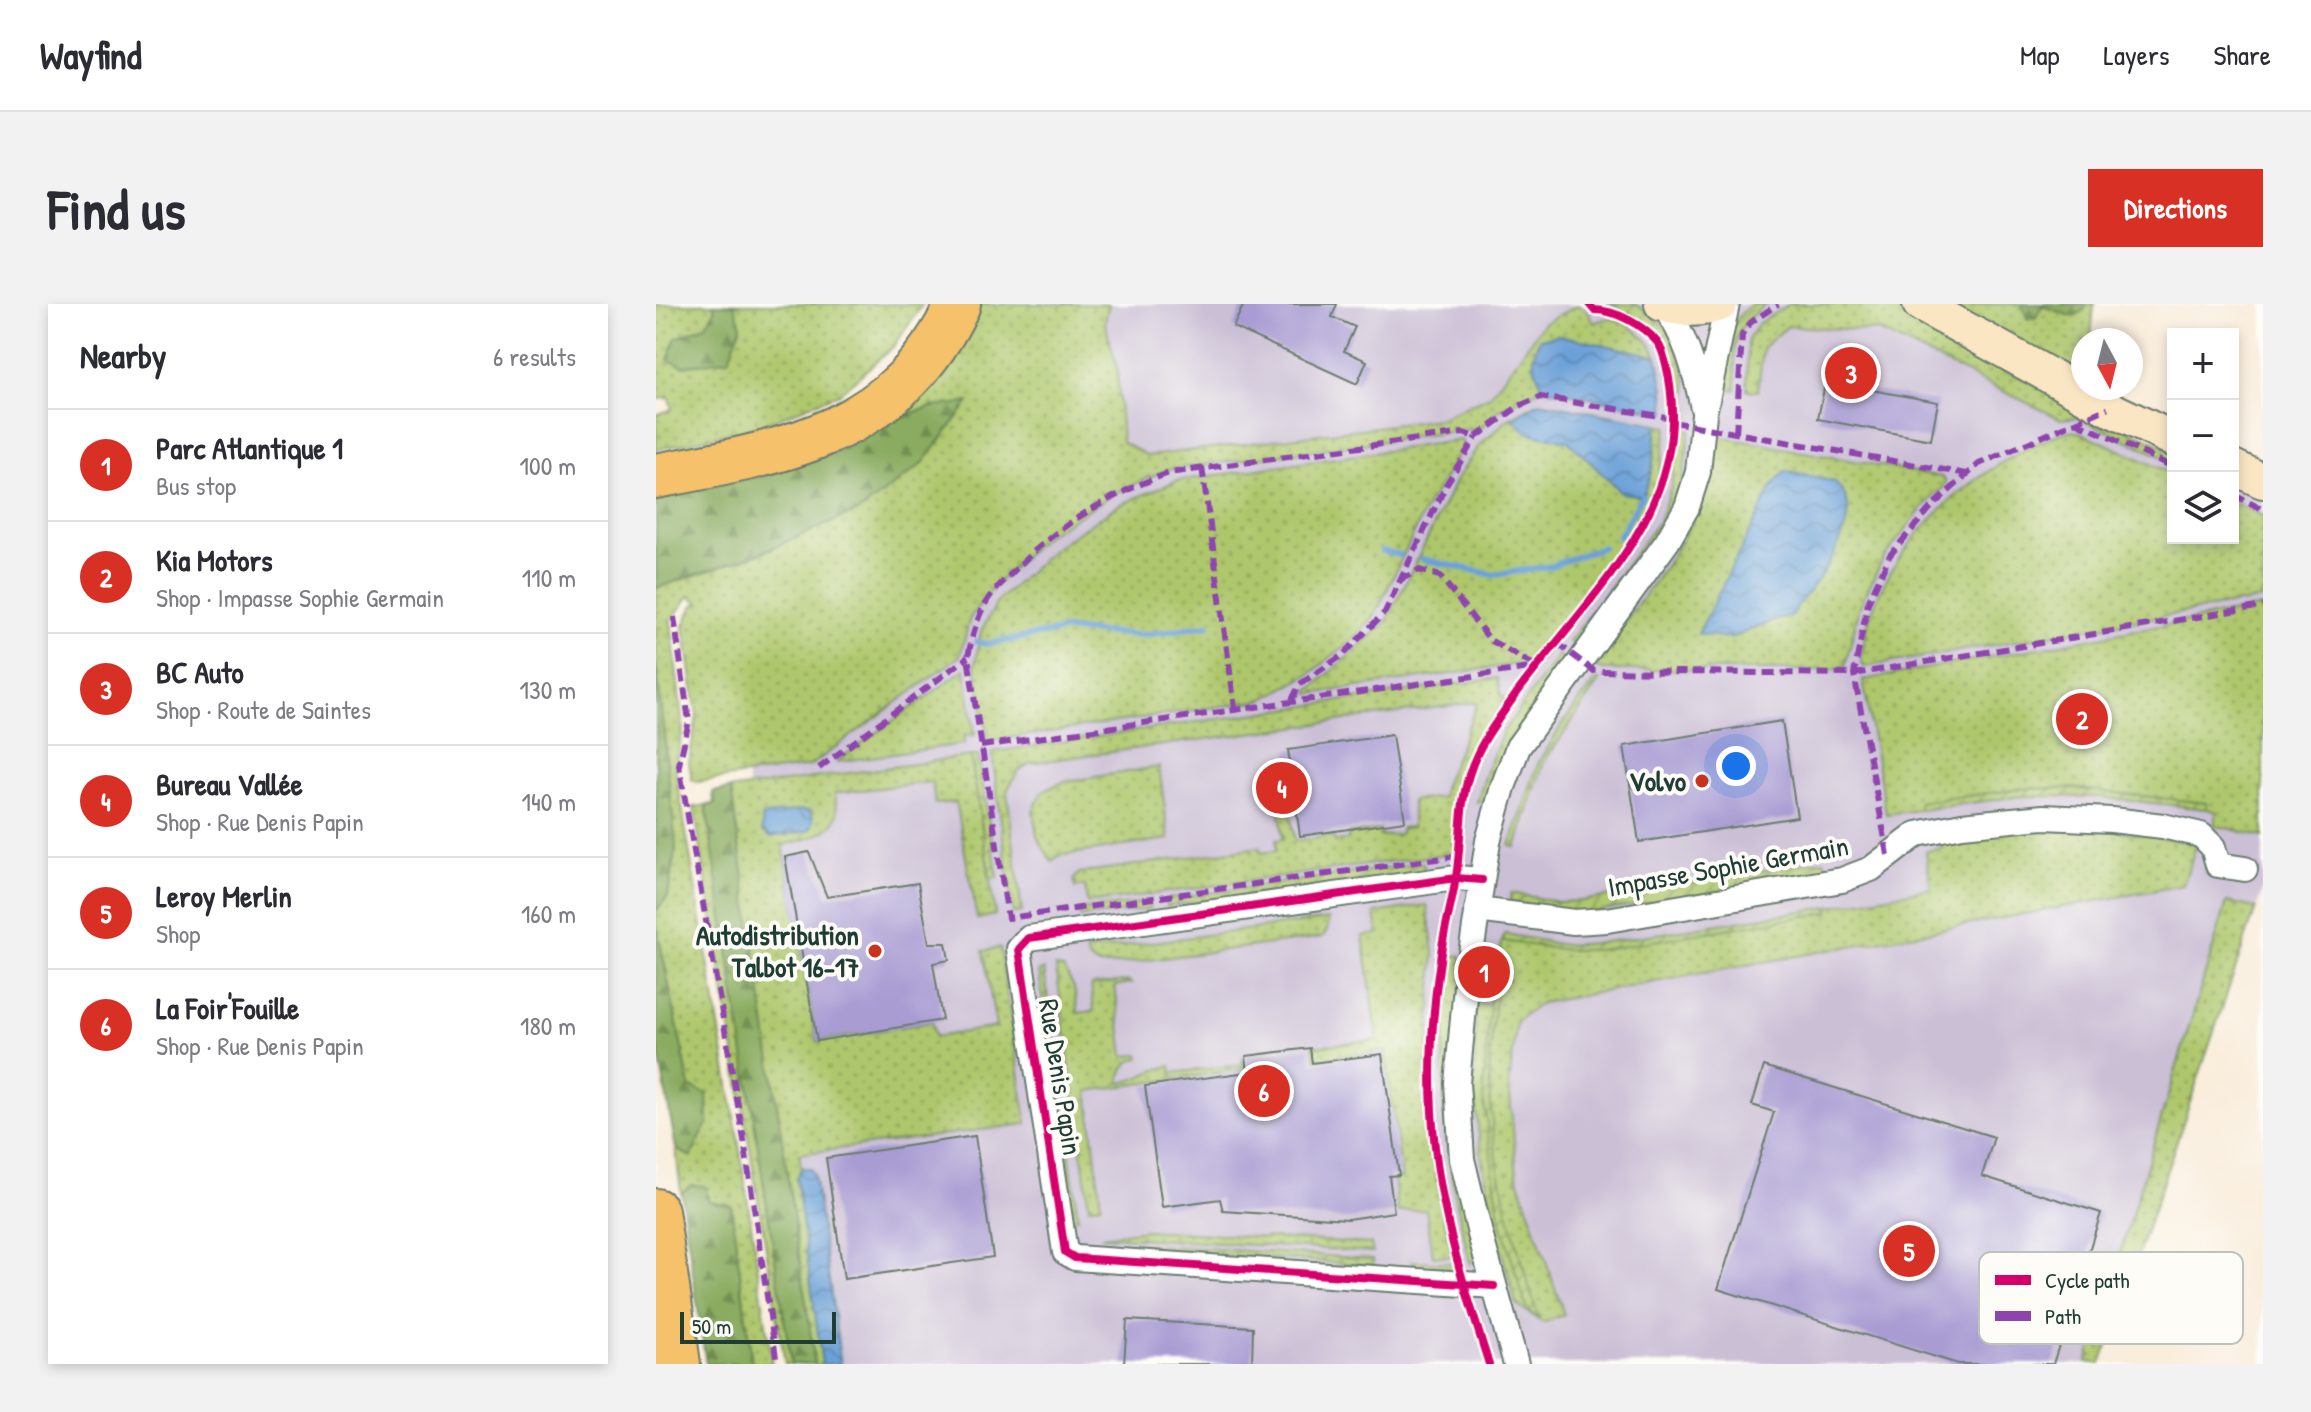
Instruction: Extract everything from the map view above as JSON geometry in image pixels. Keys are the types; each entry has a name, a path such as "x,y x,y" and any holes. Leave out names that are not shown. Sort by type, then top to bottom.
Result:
{"highway":[{"path":"656,462 774,436 840,409 873,388 896,367 922,336 940,304"},
{"path":"656,476 775,451 844,426 883,401 916,370 942,335 958,304"},
{"path":"656,1211 678,1364"}],"street":[{"path":"1662,304 1685,310 1707,309 1720,304"},
{"path":"1662,304 1676,321 1694,369 1704,414"},
{"path":"1516,1364 1462,1159 1457,1083 1466,986 1493,822 1518,747 1667,542 1687,507 1698,472 1704,414 1727,304"},
{"path":"1921,305 2108,408 2167,436"},
{"path":"2239,470 2263,481"},
{"name":"Impasse Sophie Germain","path":"1477,910 1574,922 1607,920 1842,880 1871,869 1917,834 1962,825 2043,817 2112,820 2163,826 2201,835 2213,847 2218,865 2245,869"},
{"name":"Rue Denis Papin","path":"1482,880 1456,878 1029,938 1019,949 1065,1252 1075,1258 1494,1286"}],"shaded area":[{"path":"1008,304 1844,304 2167,453 2167,544 2239,544 2239,488 2263,500 2263,889 2139,1252 1979,1252 1979,1344 2108,1344 2101,1364 828,1364 718,566 760,553"}],"green space":[{"path":"656,304 923,304 893,347 840,393 759,426 656,450 656,415 672,409 669,398 656,399"},
{"path":"713,304 734,304 741,326 729,359 684,366 668,360 676,338 705,326 715,310"},
{"path":"975,304 1109,304 1105,323 1117,368 1122,442 1148,456 1439,419 1490,396 1544,323 1578,305 1588,311 1594,323 1606,319 1621,322 1649,344 1657,356 1666,413 1543,388 1497,411 1481,428 1166,470 1115,493 1044,537 998,582 970,618 960,656 810,766 697,782 692,780 689,763 697,715 684,626 692,607 699,602 689,596 671,621 683,729 675,767 740,1150 772,1364 752,1364 731,1205 709,1201 691,1185 681,1193 676,1149 691,1156 690,1088 656,923 656,911 668,896 656,669 656,588 760,553 863,509 923,463 932,407 894,418 959,347"},
{"path":"1607,304 1636,304 1671,331 1686,378 1689,418 1680,417 1670,361 1656,334 1644,322"},
{"path":"1751,304 1767,304 1739,331 1735,351 1736,390 1721,389 1729,332"},
{"path":"1789,304 1886,304 1916,317 1970,357 2005,370 2167,448 2167,459 2078,417 2061,419 1879,331 1788,326 1763,347 1758,391 1747,390 1748,339 1759,323"},
{"path":"1945,304 2094,304 2092,328 2071,328 2071,377"},
{"path":"2022,304 2086,304 2084,310 2074,317 2042,306 2035,319 2027,319"},
{"path":"969,402 923,463 863,509 760,553 656,588 656,497 766,475 846,448 894,418 932,407"},
{"path":"1539,402 1667,427 1658,481 1637,530 1539,661 1310,694 1309,691 1386,623 1456,480 1479,446 1507,420"},
{"path":"1678,428 1690,430 1679,490 1665,528 1643,564 1577,646 1569,642 1659,521 1671,487"},
{"path":"2066,431 2080,432 2167,471 2167,544 2239,544 2239,505 2263,516 2263,599 1864,667 1861,660 1872,611 1886,580 1904,552 1925,525 1950,501 2005,461"},
{"path":"1716,436 1942,477 1946,482 1883,559 1860,606 1845,666 1833,670 1603,670 1592,665 1652,585 1687,530 1711,469"},
{"path":"1461,440 1460,451 1425,510 1374,617 1351,641 1310,674 1262,700 989,741 975,664 981,631 998,601 1055,548 1117,506 1176,481"},
{"path":"2263,607 2263,837 2214,825 2217,812 2207,809 2205,803 2068,788 2022,789 1920,802 1919,810 1886,814 1863,680"},
{"path":"1558,655 1566,661 1511,739 1487,803 1477,802 1503,732"},
{"path":"656,661 676,846 668,896 656,911"},
{"path":"965,669 975,735 964,736 964,744 836,762"},
{"path":"1497,678 1501,696 1506,697 1468,766 1454,853 1087,903 1085,886 1075,888 1074,879 1079,873 1259,847 1261,853 1276,851 1276,840 1283,839 1280,812 1290,812 1295,841 1333,836 1335,842 1348,840 1348,834 1379,830 1381,836 1400,834 1401,828 1412,827 1412,801 1443,797 1443,788 1478,702 1030,763 1018,771 1007,791 1022,912 1013,913 992,752"},
{"path":"1595,680 1600,680 1543,764 1516,847 1510,846 1538,764"},
{"path":"971,756 995,915 977,919 956,802 935,804 932,782 835,793 837,813 830,827 815,836 783,845 817,1041 932,1022 935,1037 996,1027 983,951 1000,948 1027,1124 799,1154 828,1364 785,1364 694,807 714,804 713,792"},
{"path":"971,756 978,756 998,878 990,879"},
{"path":"1159,767 1169,839 1058,856 1052,862 1037,837 1033,811 1043,791 1063,782"},
{"path":"2068,788 2206,803 2207,809 2100,797 2022,796 1919,810 1919,802 2022,789"},
{"path":"731,789 815,1364 791,1364 706,806 715,804 713,792"},
{"path":"2023,828 2113,830 2197,843 2183,885 1541,1003 1517,1021 1509,1084 1517,1175 1564,1315 1542,1323 1516,1304 1482,1160 1474,1093 1476,1003 1489,1004 1493,962 1499,961 1502,941 1567,950 1829,912 1828,907 1931,888 1926,851 1943,848 1939,839"},
{"path":"1824,860 1831,872 1587,913 1510,902 1511,893 1558,902 1582,901"},
{"path":"1423,863 1425,873 1167,906 1166,899"},
{"path":"1148,902 1150,909 1080,918 1079,910"},
{"path":"2227,902 2256,908 2139,1252 2120,1252"},
{"path":"1427,905 1434,953 1428,1060 1430,1142 1452,1256 1433,1256 1426,1209 1398,1212 1394,1180 1402,1177 1385,1051 1316,1059 1313,1046 1378,1040 1363,936 1378,934 1375,913"},
{"path":"1827,907 1830,912 1599,950 1567,950 1502,941 1505,934 1564,945 1599,943"},
{"path":"1329,919 1323,937 1119,964 1095,964 1085,951"},
{"path":"656,923 690,1087 707,1094 708,1122 691,1157 676,1149 656,1038"},
{"path":"1451,955 1461,956 1477,1254 1470,1264 1452,1180 1444,1115 1444,1035"},
{"path":"1499,961 1490,1064 1492,1126 1507,1210 1539,1319 1527,1310 1500,1220 1483,1095 1493,962"},
{"path":"1056,967 1064,969 1074,987 1078,1013 1094,1011 1091,985 1131,983 1115,986 1124,1056 1139,1055 1140,1058 1125,1066 1120,1083 1171,1066 1172,1073 1242,1065 1242,1056 1245,1069 1088,1091 1101,1205 1089,1207"},
{"path":"1044,970 1078,1218 1071,1218 1039,971"},
{"path":"691,1185 705,1186 709,1201 731,1205 752,1364 706,1364 681,1193"},
{"path":"1146,1230 1371,1244 1373,1252 1101,1236"},
{"path":"1123,1243 1373,1259 1374,1265 1123,1249"},
{"path":"1411,1261 1455,1263 1454,1268 1416,1268"},
{"path":"2092,1344 2108,1344 2101,1364 2087,1362"}],"water":[{"path":"1558,335 1657,356 1666,413 1543,388 1535,369 1535,352 1540,339"},
{"path":"1539,402 1657,424 1655,452 1642,496 1622,493 1568,441 1528,433 1513,419"},
{"path":"1785,471 1835,482 1845,496 1847,520 1838,546 1793,616 1730,638 1698,634 1772,487"},
{"path":"810,811 813,817 808,831 770,837 762,831 762,816"},
{"path":"801,1168 810,1168 814,1175 841,1364 822,1364 796,1178"}],"building":[{"path":"1244,304 1337,304 1332,317 1355,327 1344,351 1367,361 1357,384 1233,327"},
{"path":"1826,378 1850,382 1849,386 1938,402 1931,440 1818,419"},
{"path":"1782,721 1797,817 1639,842 1624,746"},
{"path":"1392,735 1405,821 1300,836 1288,750"},
{"name":"Autodistribution Talbot 16-17","path":"809,852 827,897 918,883 929,943 946,943 949,960 933,963 942,1020 817,1041 785,857"},
{"path":"1310,1048 1312,1063 1382,1054 1399,1175 1389,1176 1394,1212 1348,1219 1223,1211 1220,1199 1162,1207 1145,1086 1248,1072 1246,1056"},
{"path":"1764,1066 1994,1137 1982,1176 2101,1213 2089,1252 1979,1252 1979,1344 2059,1344 2053,1364 1958,1364 1718,1289 1774,1112 1752,1105"},
{"path":"975,1136 993,1257 844,1279 826,1158"},
{"path":"1127,1320 1253,1327 1252,1364 1124,1364"}],"waterway":[{"path":"1619,537 1642,496"},
{"path":"1422,559 1494,575 1551,566 1602,547"},
{"path":"1382,551 1400,555"},
{"path":"977,642 987,644 1066,630 1143,635 1209,625"}],"marked path":[{"path":"1736,433 1742,335 1750,323 1778,304"},
{"path":"1458,856 1008,918 968,657 984,606 997,588 1030,555 1066,526 1105,501 1169,473 1463,433 1476,437 1519,406 1540,397 1673,418"},
{"path":"1888,855 1854,674 1868,603 1890,555 1933,505 1979,464 2108,408"},
{"path":"1673,422 1967,474"},
{"path":"2076,422 2167,464"},
{"path":"1292,700 1300,684 1343,655 1385,612 1447,483 1476,437"},
{"path":"1202,467 1235,708"},
{"path":"2239,498 2263,509"},
{"path":"1400,580 1419,570 1440,576 1490,640 1537,667"},
{"path":"1557,643 1594,671 1854,674 2263,606"},
{"path":"674,617 689,721 679,765 744,1140 777,1364"},
{"path":"819,768 968,657"},
{"path":"981,746 1537,667"}],"cycle path":[{"path":"1489,1364 1450,1230 1435,1147 1432,1101 1437,983 1457,869 1466,788 1477,754 1495,724 1604,584 1630,545 1652,504 1667,461 1672,415 1666,364 1657,342 1628,320 1594,310 1589,304"},
{"path":"1482,880 1456,878 1029,938 1019,949 1065,1252 1075,1258 1494,1286"}],"place":[{"name":"BC Auto","path":"1851,373"},
{"name":"Kia Motors","path":"2082,719"},
{"name":"Volvo","path":"1702,781"},
{"name":"Bureau Vallée","path":"1282,788"},
{"name":"Autodistribution Talbot 16-17","path":"875,951"},
{"name":"Parc Atlantique 1","path":"1484,972"},
{"name":"La Foir'Fouille","path":"1264,1091"},
{"name":"Leroy Merlin","path":"1909,1251"}]}
